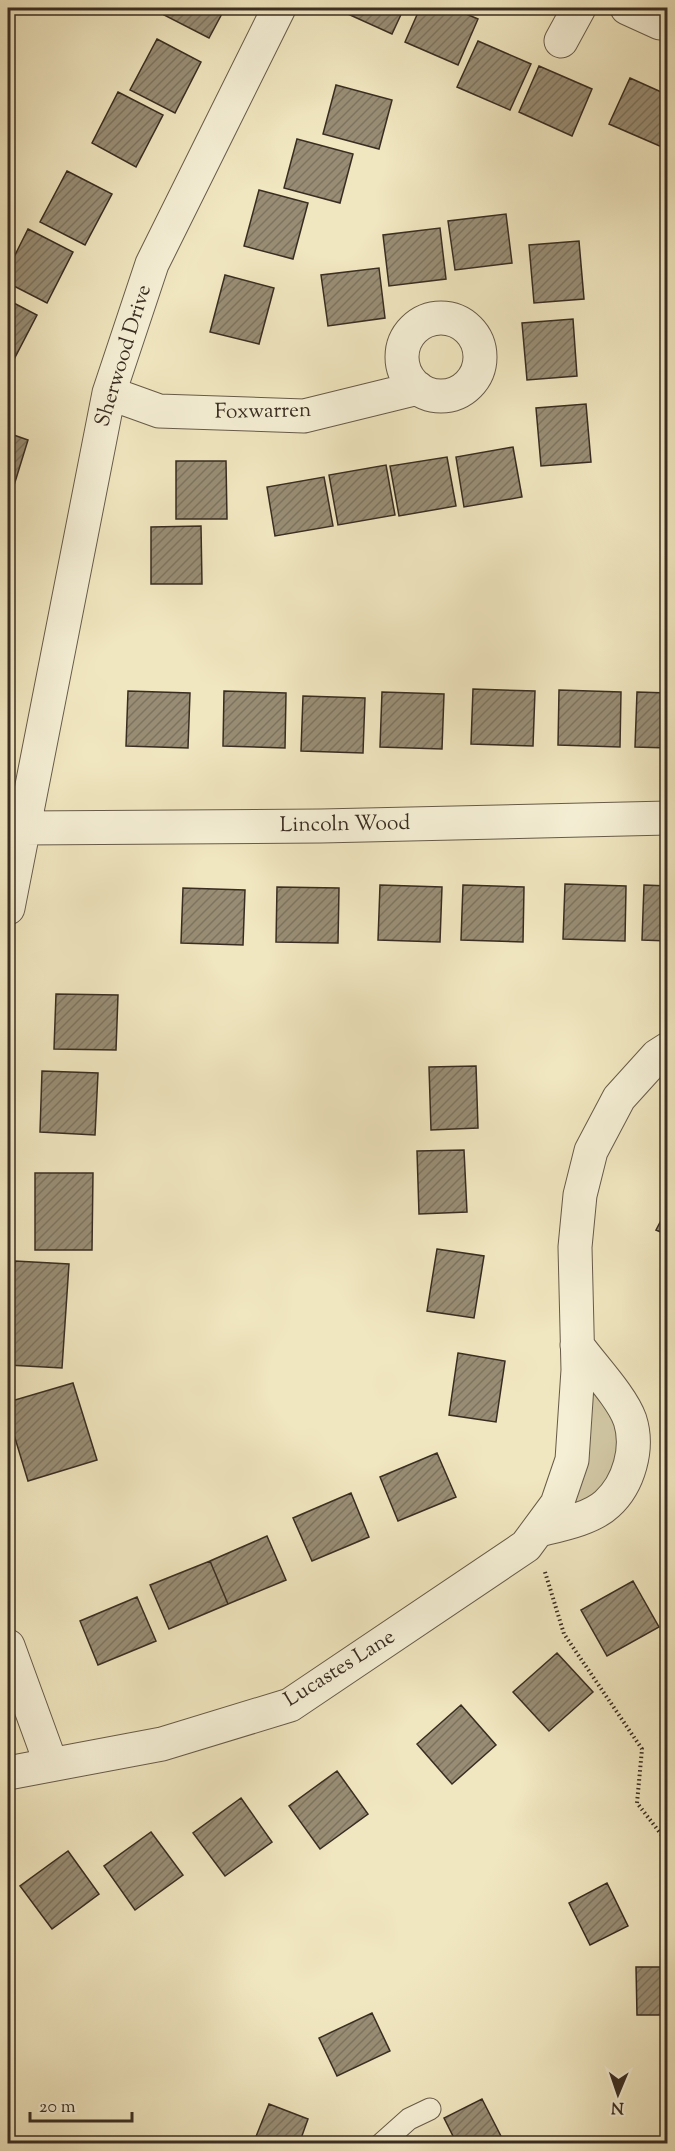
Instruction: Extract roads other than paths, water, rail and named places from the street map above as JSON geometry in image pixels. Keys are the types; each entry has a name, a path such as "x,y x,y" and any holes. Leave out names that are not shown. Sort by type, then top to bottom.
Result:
{"street":[{"name":"Sherwood Drive","path":"25,814 109,393 152,264 279,8"},
{"path":"561,42 579,8"},
{"path":"627,8 660,23"},
{"name":"Foxwarren","path":"109,393 159,411 304,416 418,388"},
{"path":"8,908 25,814"},
{"name":"Lincoln Wood","path":"25,814 321,826 668,818"},
{"name":"Lucastes Lane","path":"8,1773 162,1744 290,1705 526,1546 557,1504 572,1460 577,1345 575,1247 580,1194 591,1151 619,1098 657,1056 668,1049"},
{"path":"539,1530 573,1522 607,1505 622,1483 635,1453 630,1419 577,1345"},
{"path":"8,1646 51,1764"}],"lane":[{"path":"381,2144 409,2119 430,2109"}]}
